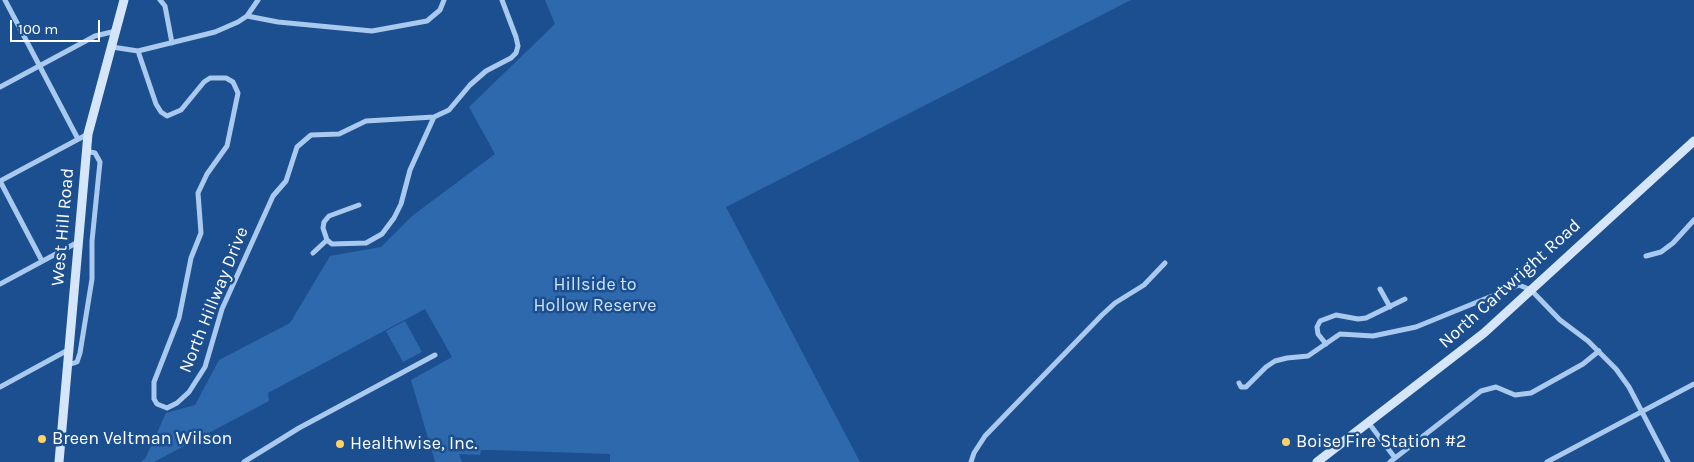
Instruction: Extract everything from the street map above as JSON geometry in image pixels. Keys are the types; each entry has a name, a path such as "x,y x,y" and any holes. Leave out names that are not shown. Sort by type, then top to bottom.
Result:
{"street":[{"path":"6,0 78,139"},
{"name":"West Hill Road","path":"58,461 88,134 124,0"},
{"path":"160,0 165,6 172,43"},
{"path":"112,47 138,51 215,32 247,16 258,0"},
{"path":"247,16 278,22 372,30 428,21 440,10 444,0"},
{"path":"359,204 329,216 324,222 323,228 327,240 332,244 366,243 382,234 394,218 401,204 410,170 434,117 449,110 470,85 486,71 511,58 516,53 518,46 516,37 502,0"},
{"path":"0,87 104,32 116,31"},
{"name":"North Hillway Drive","path":"138,51 156,104 161,112 167,116 181,110 204,82 210,78 226,78 233,82 238,93 227,146 207,174 198,193 201,233 191,258 179,318 154,382 154,399 167,408 177,403 189,392 205,367 222,309 273,196 286,181 297,147 312,135 339,134 366,121 434,117"},
{"path":"42,261 0,181 88,134"},
{"name":"North Cartwright Road","path":"1318,462 1484,333 1694,141"},
{"path":"67,365 77,362 80,353 92,279 92,241 100,162 95,153 86,151"},
{"path":"1646,256 1661,252 1673,244 1694,220"},
{"path":"313,253 327,240"},
{"path":"0,284 78,242"},
{"path":"972,462 974,453 985,436 1102,315 1115,303 1144,285 1165,262"},
{"path":"1239,383 1241,387 1246,387 1266,367 1287,358 1308,356 1340,334 1373,336 1416,327 1519,285 1531,290 1560,320 1599,351 1616,369 1642,412 1668,462"},
{"path":"1380,289 1390,307"},
{"path":"1326,344 1318,334 1317,326 1320,321 1336,314 1358,319 1366,318 1405,298"},
{"path":"0,387 68,350"},
{"path":"1390,462 1481,391 1496,387 1515,395 1524,396 1583,364 1599,351"},
{"path":"244,462 299,428 434,356"},
{"path":"1547,462 1694,384"},
{"path":"1368,422 1395,458"}],"green space":[{"name":"Hillside to Hollow Reserve","path":"545,0 1131,0 726,207 860,462 610,462 610,454 481,450 480,455 459,454 462,462 435,462 411,380 452,357 425,309 268,393 269,401 154,462 140,462 145,459 166,413 195,405 219,360 290,323 330,256 381,247 412,216 495,154 469,107 555,24"},
{"path":"405,321 422,352 403,362 386,331"}],"place":[{"name":"Breen Veltman Wilson","path":"42,439"},
{"name":"Boise Fire Station #2","path":"1286,442"},
{"name":"Healthwise, Inc.","path":"340,444"}]}
